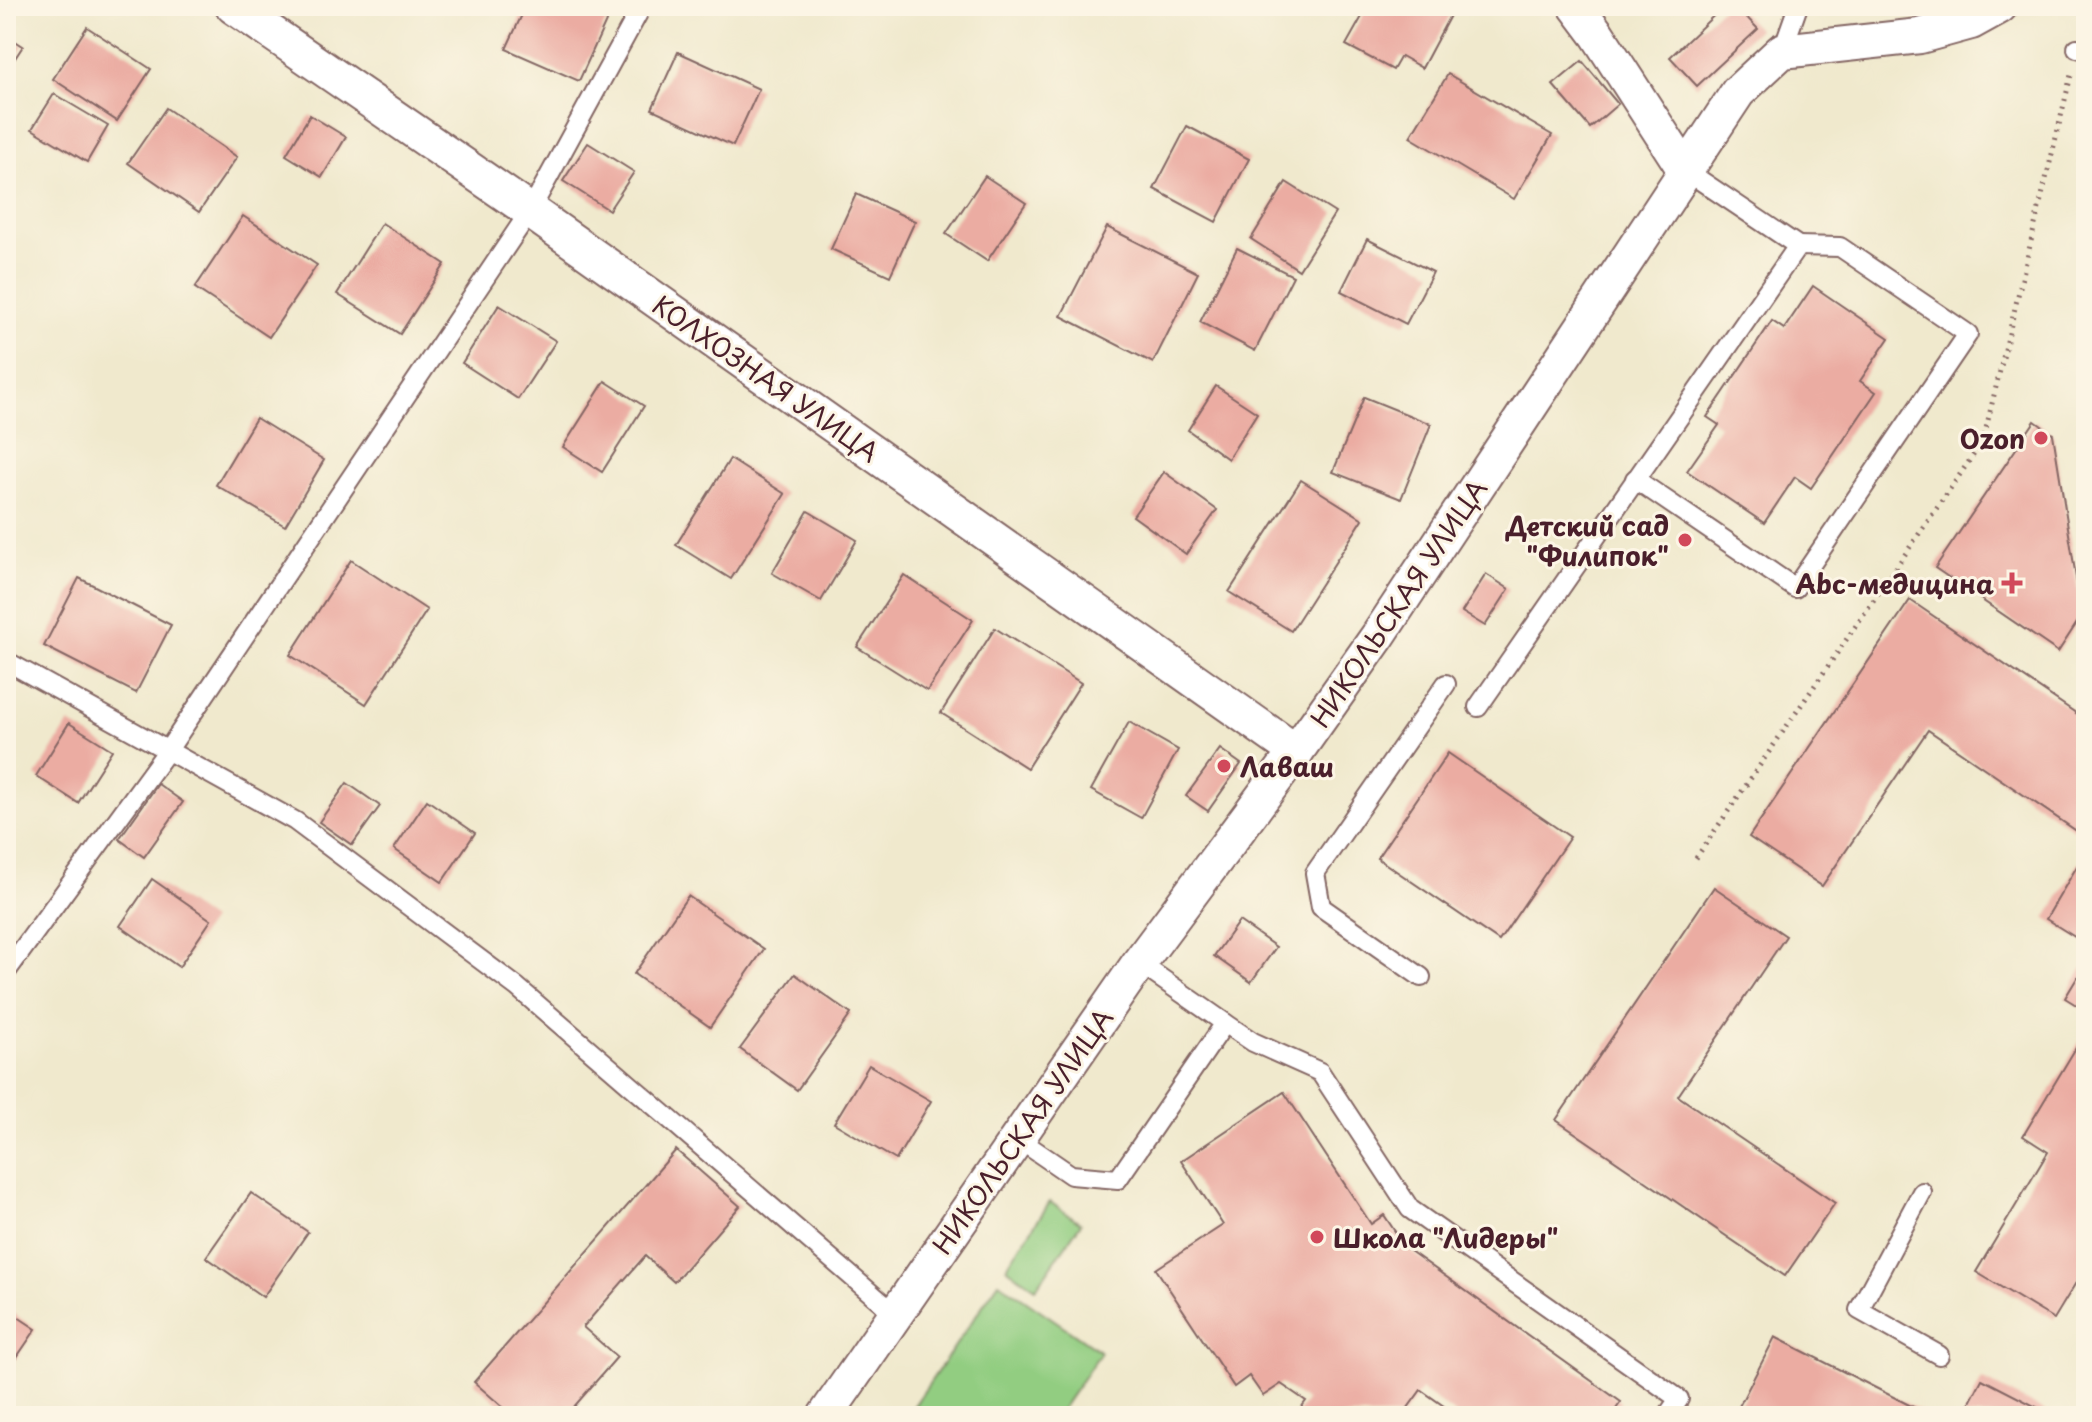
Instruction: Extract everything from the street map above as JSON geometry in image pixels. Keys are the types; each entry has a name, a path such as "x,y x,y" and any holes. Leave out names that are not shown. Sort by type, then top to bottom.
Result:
{"street":[{"name":"КОЛХОЗНАЯ УЛИЦА","path":"233,6 530,211 1296,752"},
{"path":"1576,6 1685,170"},
{"path":"1782,51 1920,36 1971,22 2000,6"},
{"name":"НИКОЛЬСКАЯ УЛИЦА","path":"825,1416 1139,963 1378,636 1738,92 1782,51"}],"lane":[{"path":"6,972 168,750 530,211 642,6"},
{"path":"1782,51 1798,6"},
{"path":"1635,479 1795,588 1968,334 1840,247 1798,246 1685,170"},
{"path":"1478,707 1798,246"},
{"path":"6,661 295,821 517,987 895,1314"},
{"path":"1421,977 1321,907 1315,873 1446,684"},
{"path":"1139,963 1253,1042 1320,1072 1410,1209 1679,1399 1667,1416"},
{"path":"1017,1138 1071,1175 1118,1179 1225,1023"},
{"path":"1922,1192 1859,1310 1939,1355"}],"path":[{"path":"1696,858 1983,441 2082,49"}],"green space":[{"path":"1050,1202 1081,1223 1036,1288 1006,1268"},
{"path":"999,1282 1101,1352 1057,1416 907,1416"}],"building":[{"path":"526,6 613,6 579,81 506,49"},
{"path":"1368,6 1455,6 1422,68 1401,56 1393,70 1346,45"},
{"path":"1724,6 1736,6 1758,29 1697,86 1670,57"},
{"path":"87,27 151,69 117,121 53,79"},
{"path":"6,35 23,46 6,72"},
{"path":"678,52 759,89 733,146 652,109"},
{"path":"1582,61 1618,104 1590,128 1553,85"},
{"path":"1448,74 1552,135 1514,199 1410,137"},
{"path":"54,94 108,126 87,162 32,129"},
{"path":"166,108 237,157 199,212 128,163"},
{"path":"310,115 346,137 322,177 286,155"},
{"path":"1187,126 1249,159 1216,222 1154,189"},
{"path":"588,143 634,172 609,210 563,181"},
{"path":"985,176 1026,203 987,261 946,234"},
{"path":"1286,182 1335,213 1299,270 1251,239"},
{"path":"856,194 915,221 890,276 831,249"},
{"path":"243,216 317,265 269,337 195,288"},
{"path":"382,223 445,264 400,334 337,294"},
{"path":"1107,227 1198,273 1153,363 1061,316"},
{"path":"1367,239 1433,272 1406,324 1341,291"},
{"path":"1237,248 1293,276 1255,351 1200,322"},
{"path":"1813,286 1889,338 1860,381 1876,392 1811,488 1795,477 1764,523 1687,471 1719,425 1707,417 1772,321 1784,329"},
{"path":"499,305 556,341 518,399 462,363"},
{"path":"605,381 644,406 602,472 563,447"},
{"path":"1216,386 1257,413 1228,459 1188,430"},
{"path":"1364,397 1431,424 1401,499 1333,472"},
{"path":"256,418 324,460 285,526 216,485"},
{"path":"2035,421 2053,434 2082,615 2058,652 1935,568"},
{"path":"730,459 785,494 731,579 676,545"},
{"path":"1164,472 1217,510 1186,554 1133,516"},
{"path":"1301,480 1363,519 1291,631 1229,592"},
{"path":"808,511 857,540 821,601 772,573"},
{"path":"351,560 427,610 366,704 290,655"},
{"path":"1486,574 1509,589 1485,626 1462,612"},
{"path":"904,575 973,620 927,691 857,647"},
{"path":"79,578 171,625 136,693 44,646"},
{"path":"1910,600 2086,720 2086,833 2084,836 1928,730 1822,886 1749,837"},
{"path":"995,628 1081,683 1027,768 941,713"},
{"path":"1129,722 1178,750 1141,818 1091,790"},
{"path":"69,723 112,750 78,803 36,776"},
{"path":"1220,749 1241,764 1208,811 1186,796"},
{"path":"1448,753 1570,837 1499,941 1377,858"},
{"path":"347,783 380,806 352,845 319,822"},
{"path":"158,784 183,802 144,857 119,839"},
{"path":"427,800 475,833 442,882 394,849"},
{"path":"2086,851 2086,944 2046,919"},
{"path":"152,879 211,920 179,967 120,926"},
{"path":"1714,887 1786,936 1678,1096 1835,1203 1785,1276 1556,1120"},
{"path":"688,896 764,949 710,1027 634,974"},
{"path":"1239,921 1276,947 1251,982 1214,956"},
{"path":"2086,963 2086,1011 2065,998"},
{"path":"795,974 851,1014 797,1090 740,1049"},
{"path":"2086,1031 2086,1266 2054,1319 1976,1272 2048,1152 2023,1136"},
{"path":"869,1065 931,1101 896,1160 834,1123"},
{"path":"1284,1092 1371,1224 1384,1215 1406,1248 1621,1402 1611,1416 1458,1416 1421,1390 1402,1416 1295,1416 1306,1401 1281,1384 1263,1396 1249,1376 1234,1387 1156,1269 1223,1225 1181,1161"},
{"path":"676,1150 740,1206 674,1282 645,1256 583,1327 617,1357 566,1416 513,1416 474,1382"},
{"path":"251,1193 308,1232 263,1297 206,1257"},
{"path":"6,1309 36,1329 6,1373"},
{"path":"1775,1337 1931,1416 1734,1416"},
{"path":"1982,1379 2054,1416 1963,1416"}],"place":[{"name":"Ozon","path":"2041,438"},
{"name":"Детский сад \"Филипок\"","path":"1685,540"},
{"name":"Abc-медицина","path":"2012,583"},
{"name":"Лаваш","path":"1224,766"},
{"name":"Школа \"Лидеры\"","path":"1317,1237"}]}
